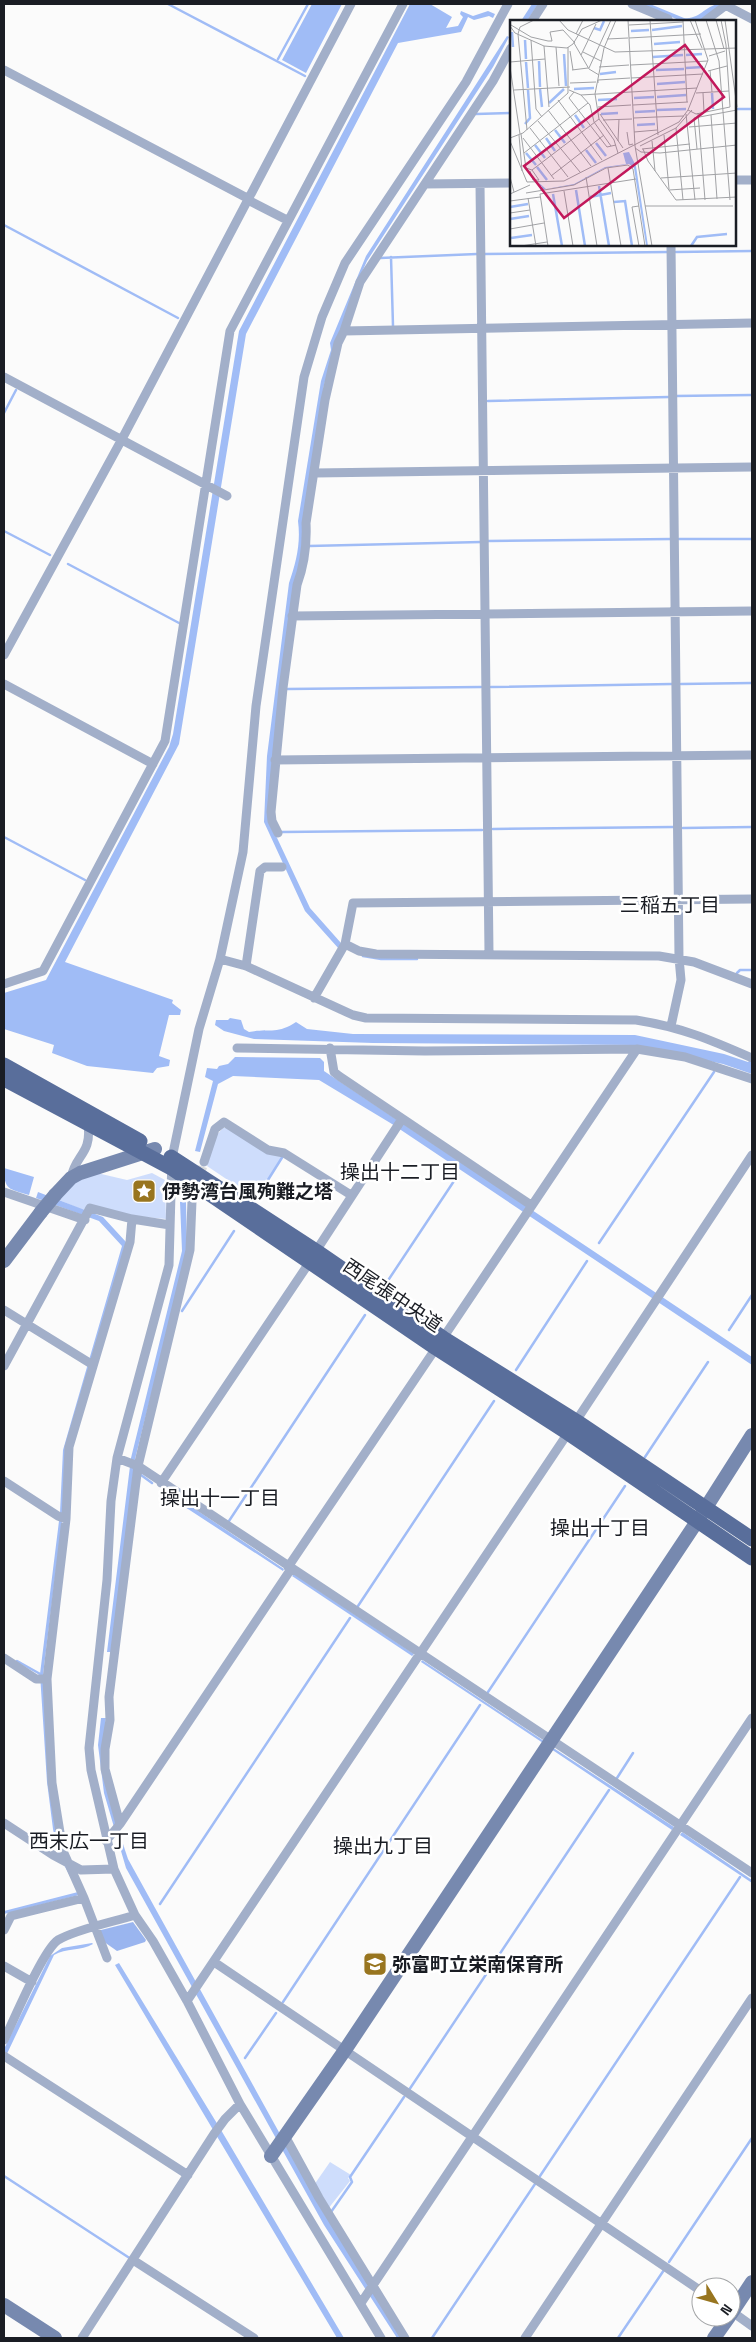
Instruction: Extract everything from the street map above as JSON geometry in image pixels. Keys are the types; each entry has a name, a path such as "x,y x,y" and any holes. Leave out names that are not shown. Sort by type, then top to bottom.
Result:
{"main road":[{"name":"西尾張中央道","path":"4,1065 148,1151"},
{"name":"西尾張中央道","path":"4,1079 88,1125 173,1163 439,1343 572,1427 702,1514 752,1539"},
{"name":"西尾張中央道","path":"702,1514 752,1558"}],"street":[{"path":"4,655 122,439 351,4"},
{"path":"4,984 42,971 165,742 230,331 287,220 403,4"},
{"path":"405,2338 319,2198 278,2146 240,2104 187,2001 153,1941 135,1915 114,1869 109,1837 91,1770 99,1737 110,1501 117,1458 169,1265 173,1163 199,1029 220,959 243,852 256,706 304,377 322,316 345,263 466,82 508,4"},
{"path":"533,20 543,4"},
{"path":"632,4 667,20"},
{"path":"706,20 725,6 752,19"},
{"path":"278,833 272,821 271,812 275,760 292,616 297,585 302,573 307,536 306,523 325,400 338,343 344,331 360,282 493,81 510,50"},
{"path":"4,70 287,220"},
{"path":"736,180 752,180"},
{"path":"425,184 510,183"},
{"path":"480,184 489,953"},
{"path":"671,246 681,980 671,1026"},
{"path":"344,331 752,323"},
{"path":"4,377 227,496"},
{"path":"315,473 752,467"},
{"path":"292,616 752,611"},
{"path":"4,684 153,764"},
{"path":"275,760 752,755"},
{"path":"246,966 260,871 265,867 282,867"},
{"path":"314,998 345,944 353,903 752,899"},
{"path":"345,944 359,951 376,954 489,953 680,958 752,984"},
{"path":"220,959 246,966 353,1015 366,1018 591,1018 636,1020 671,1026 716,1041 752,1058"},
{"path":"237,1048 425,1051 637,1049 685,1058 752,1078"},
{"path":"330,1048 334,1072 339,1076 401,1120 531,1205"},
{"path":"109,1837 120,1824 520,1221 637,1049"},
{"path":"162,1482 313,1257 351,1195 401,1120"},
{"path":"204,1162 215,1129 224,1122 268,1150 284,1153 351,1195"},
{"path":"71,1178 72,1171 88,1146 90,1137 88,1125"},
{"path":"4,1260 41,1212 71,1178 80,1173 148,1151"},
{"path":"187,2001 752,1155"},
{"path":"4,1192 85,1220"},
{"path":"120,1824 99,1737 110,1720 108,1697 138,1466 190,1250 192,1201"},
{"path":"4,1366 90,1208 132,1219 170,1225"},
{"path":"107,1958 84,1898 64,1861 52,1783 47,1679 69,1447 89,1364 130,1242 132,1219"},
{"path":"4,1310 89,1364"},
{"path":"278,2146 345,2050 702,1514 752,1435"},
{"path":"117,1458 138,1466 752,1872"},
{"path":"4,1481 62,1518"},
{"path":"4,1658 36,1679 47,1679"},
{"path":"363,2299 752,1718"},
{"path":"4,1824 81,1870 114,1869"},
{"path":"4,1930 7,1912 84,1898"},
{"path":"4,2040 44,1957 53,1945 68,1936 135,1915"},
{"path":"214,1962 691,2284"},
{"path":"4,1966 32,1982"},
{"path":"525,2338 752,1998"},
{"path":"5,2057 188,2175"},
{"path":"82,2338 216,2131 240,2104"},
{"path":"278,2146 363,2299 381,2338"},
{"path":"133,2260 254,2338"},
{"path":"741,2299 752,2282"},
{"path":"4,2305 55,2338"},
{"path":"741,2320 752,2326"},
{"path":"714,2338 722,2327"}],"shaded area":[{"path":"312,4 342,4 306,73 282,60"},
{"path":"410,4 430,4 452,17 446,28 458,26 463,17 460,14 461,11 473,16 488,11 495,14 493,18 489,16 474,20 468,17 461,32 398,43 246,334 179,744 65,962 173,1000 172,1003 181,1010 180,1015 169,1015 159,1056 170,1060 169,1066 157,1068 153,1073 87,1066 52,1053 54,1045 4,1029 4,993 46,980 169,747 173,734 239,331"},
{"path":"532,4 538,4 528,20 522,20"},
{"path":"641,4 650,4 684,18 690,18 711,6 721,4 701,20 679,20"},
{"path":"507,36 509,37 493,67 367,261 357,283 324,385 270,823 310,908 341,943 339,949 305,911 264,822 267,756 289,583 297,553 298,521 321,381 331,350 330,343 366,256"},
{"path":"230,1018 241,1020 244,1029 249,1032 278,1030 296,1022 307,1029 353,1034 635,1035 724,1054 748,1062 750,1060 752,1061 752,1074 723,1064 633,1045 373,1043 254,1039 224,1031 215,1025 216,1020 228,1020"},
{"path":"235,1057 320,1058 324,1062 324,1071 752,1357 752,1365 392,1124 319,1080 233,1076 218,1084 200,1152 195,1151 213,1081 205,1077 207,1068 217,1069 219,1066 228,1064"},
{"path":"223,1128 229,1128 283,1156 256,1199 207,1166 215,1137"},
{"path":"4,1168 34,1177 29,1195 9,1188 5,1181"},
{"path":"97,1173 127,1180 152,1173 165,1180 166,1219 133,1216 89,1205 83,1210 59,1200 79,1179"},
{"path":"38,1192 103,1217 126,1242 67,1445 62,1522 43,1675 50,1781 76,1888 58,1853 53,1829 47,1782 40,1674 60,1513 63,1450 122,1246 99,1221 36,1198"},
{"path":"186,1201 187,1252 135,1459 112,1652 107,1652 131,1458 182,1251 180,1202"},
{"path":"167,1490 284,1569 283,1571 165,1494"},
{"path":"294,1574 414,1654 412,1656 292,1576"},
{"path":"422,1660 544,1741 543,1743 421,1662"},
{"path":"101,1718 106,1718 105,1754 109,1789 117,1825 128,1859 280,2134 401,2338 397,2338 324,2225 126,1868 104,1793 98,1745"},
{"path":"552,1747 674,1827 672,1830 551,1749"},
{"path":"682,1832 752,1880 752,1883 680,1835"},
{"path":"78,1892 79,1895 4,1914 4,1911"},
{"path":"133,1922 146,1940 145,1942 117,1951 100,1939 101,1930"},
{"path":"92,1943 84,1948 63,1951 54,1955 4,2060 4,2049 50,1956 62,1948"},
{"path":"119,1963 221,2130 344,2338 337,2338 115,1965"},
{"path":"330,2162 351,2175 348,2178 350,2181 328,2209 314,2185"}],"waterway":[{"path":"168,4 305,76"},
{"path":"278,59 308,4"},
{"path":"736,109 752,109"},
{"path":"476,114 510,113"},
{"path":"4,225 178,318"},
{"path":"676,252 752,251"},
{"path":"484,254 668,252"},
{"path":"380,258 477,254"},
{"path":"391,257 393,326"},
{"path":"4,413 16,390"},
{"path":"675,396 752,395"},
{"path":"488,401 669,397"},
{"path":"4,531 50,555"},
{"path":"488,541 672,539"},
{"path":"679,539 752,539"},
{"path":"309,546 481,542"},
{"path":"68,564 179,623"},
{"path":"681,684 752,683"},
{"path":"491,687 672,684"},
{"path":"287,689 481,687"},
{"path":"493,829 673,827"},
{"path":"683,828 752,827"},
{"path":"282,832 482,830"},
{"path":"4,837 85,880"},
{"path":"363,956 381,959 417,959"},
{"path":"737,973 740,970 752,970"},
{"path":"599,1243 714,1072"},
{"path":"256,1199 283,1156"},
{"path":"387,1282 458,1175"},
{"path":"182,1311 234,1231"},
{"path":"516,1370 587,1261"},
{"path":"729,1330 752,1295"},
{"path":"229,1521 365,1315"},
{"path":"645,1457 708,1362"},
{"path":"358,1606 494,1401"},
{"path":"141,1475 152,1483"},
{"path":"488,1692 625,1486"},
{"path":"160,1904 350,1618"},
{"path":"17,1661 42,1675"},
{"path":"283,2002 480,1705"},
{"path":"617,1778 633,1753"},
{"path":"409,2090 609,1790"},
{"path":"540,2176 740,1877"},
{"path":"245,2058 276,2013"},
{"path":"331,2212 352,2182 350,2177 404,2097"},
{"path":"669,2262 752,2138"},
{"path":"4,2176 131,2259"},
{"path":"432,2338 535,2184"},
{"path":"618,2338 664,2270"}],"tunnel":[{"path":"192,1201 204,1162"}],"place":[{"name":"伊勢湾台風殉難之塔","path":"144,1191"},
{"name":"弥富町立栄南保育所","path":"375,1964"}],"district":[{"name":"三稲五丁目","path":"670,905"},
{"name":"操出十二丁目","path":"400,1172"},
{"name":"操出十一丁目","path":"220,1498"},
{"name":"操出十丁目","path":"600,1528"},
{"name":"西末広一丁目","path":"89,1841"},
{"name":"操出九丁目","path":"383,1846"}]}
